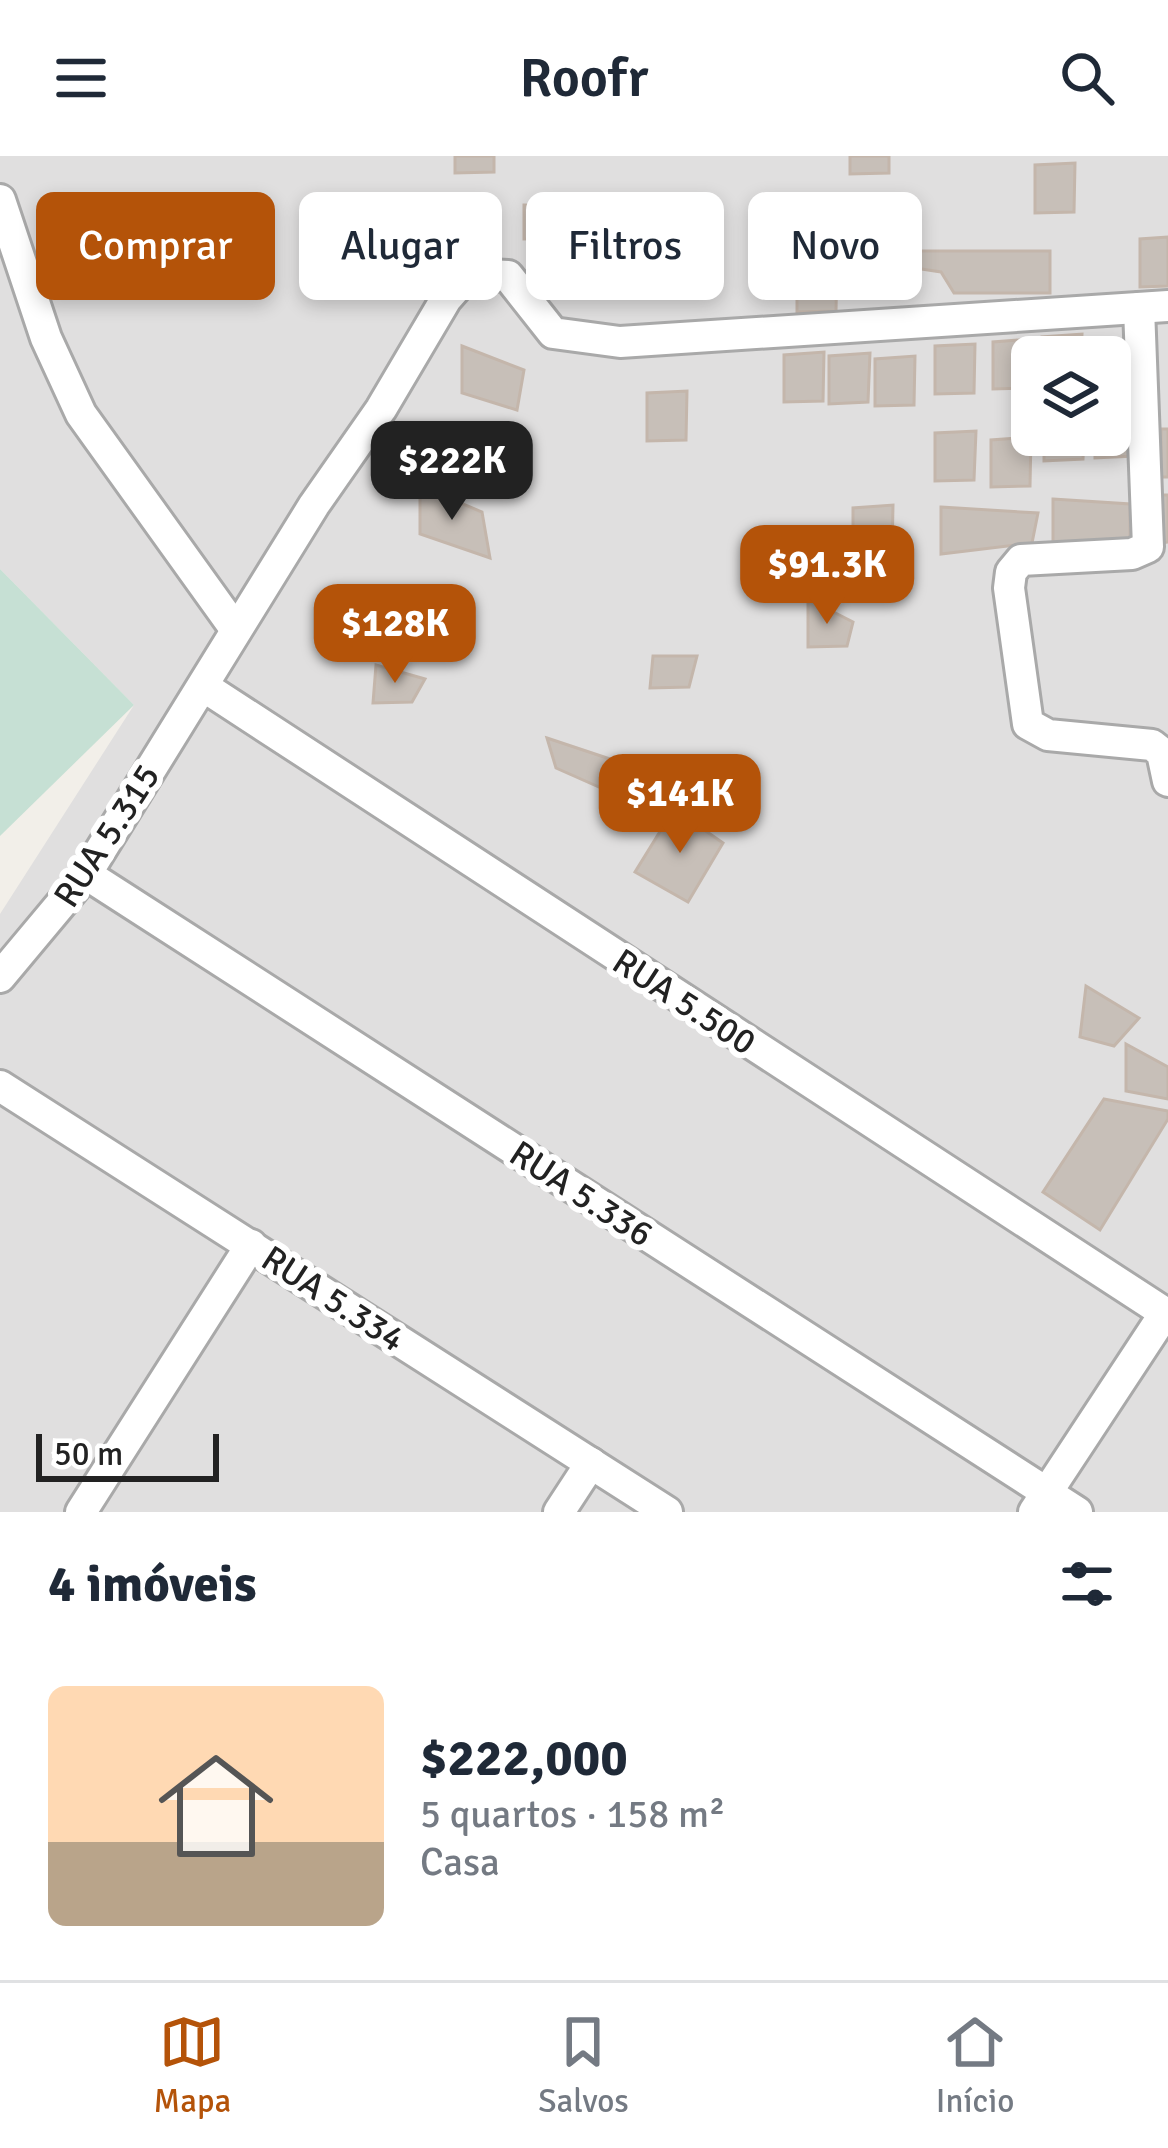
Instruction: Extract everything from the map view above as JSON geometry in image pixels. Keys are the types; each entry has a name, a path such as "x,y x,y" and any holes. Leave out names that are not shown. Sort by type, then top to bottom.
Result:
{"street":[{"path":"0,200 46,338 81,414 236,630"},
{"name":"RUA 5.315","path":"0,977 86,874 446,299 468,274 508,276 553,333 603,342 1154,307"},
{"path":"1154,307 1148,547 1132,554 1021,560 1011,572 1010,588 1028,724 1048,735 1152,746 1162,753 1168,781"},
{"name":"RUA 5.500","path":"203,686 1166,1314"},
{"name":"RUA 5.336","path":"86,874 1041,1502 1077,1512"},
{"name":"RUA 5.334","path":"0,1086 667,1512"},
{"path":"81,1512 251,1245"},
{"path":"1041,1502 1166,1314"},
{"path":"560,1512 591,1463"}],"shaded area":[{"path":"0,156 1168,156 1168,1512 0,1512 0,914 134,705 0,569"}],"green space":[{"path":"0,569 134,705 0,836"}],"building":[{"path":"455,156 494,156 494,172 455,173"},
{"path":"850,156 889,156 889,173 850,174"},
{"path":"1075,163 1074,212 1035,213 1035,165"},
{"path":"1168,237 1168,286 1140,287 1140,239"},
{"path":"922,251 1050,251 1050,293 954,293 941,272 922,269"},
{"path":"797,300 836,300 836,311 797,312"},
{"path":"1011,341 1011,389 993,389 993,342"},
{"path":"975,344 974,393 935,394 935,346"},
{"path":"462,346 524,370 517,410 462,393"},
{"path":"824,352 823,401 784,402 784,355"},
{"path":"870,353 868,402 829,404 829,356"},
{"path":"915,356 914,405 875,406 875,359"},
{"path":"687,391 686,440 647,441 647,393"},
{"path":"1131,408 1135,408 1134,456 1095,458 1131,456"},
{"path":"1161,429 1168,429 1168,477 1161,477"},
{"path":"976,431 974,480 935,481 935,433"},
{"path":"1011,438 1011,456 1031,456 1030,486 991,487 991,440"},
{"path":"1044,456 1083,456 1083,459 1044,461"},
{"path":"420,486 482,512 490,558 420,534"},
{"path":"1161,495 1168,495 1168,542 1161,543"},
{"path":"1053,499 1130,504 1130,541 1053,547"},
{"path":"893,505 892,554 853,556 853,508"},
{"path":"941,507 1038,513 1032,543 941,554"},
{"path":"808,599 853,622 847,646 808,647"},
{"path":"653,656 697,656 689,687 650,688"},
{"path":"376,665 425,679 412,702 373,703"},
{"path":"547,738 619,762 608,791 556,768"},
{"path":"674,809 723,843 688,902 635,872"},
{"path":"1086,986 1139,1018 1114,1046 1080,1037"},
{"path":"1126,1044 1168,1067 1168,1099 1126,1091"},
{"path":"1104,1099 1168,1111 1168,1119 1100,1230 1043,1192"}]}
